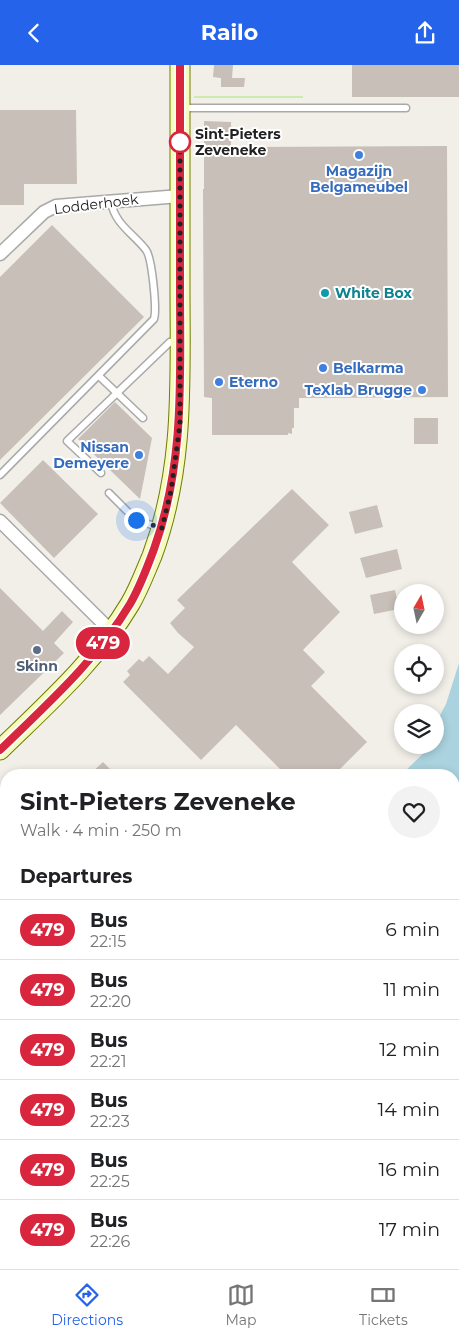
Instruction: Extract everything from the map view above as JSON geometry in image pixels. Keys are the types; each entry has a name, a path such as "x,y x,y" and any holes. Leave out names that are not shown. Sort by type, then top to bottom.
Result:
{"main road":[{"path":"0,750 83,668 112,632 143,578 162,528 171,491 180,424 180,65"}],"street":[{"name":"Lodderhoek","path":"0,254 44,212 50,209 76,203 180,196"},
{"path":"0,521 112,632"}],"lane":[{"path":"180,108 406,107"},
{"path":"0,475 152,323 156,309 148,253 119,223 111,201"},
{"path":"101,473 67,441 170,342 180,339"},
{"path":"99,376 143,418"},
{"path":"109,493 136,520 162,528"}],"green space":[{"path":"194,96 303,96 303,98 194,98"}],"water":[{"path":"459,663 459,769 407,769 423,754 444,754 444,708"}],"building":[{"path":"214,65 233,65 232,78 245,78 244,87 221,87 221,78 213,77"},
{"path":"352,65 459,65 459,97 352,97"},
{"path":"0,110 76,110 77,184 24,184 24,205 0,205"},
{"name":"White Box","path":"204,121 231,122 231,147 447,146 448,397 299,398 299,408 294,408 294,428 292,428 292,434 212,435 212,398 204,397"},
{"path":"52,225 144,317 0,460 0,277"},
{"path":"115,402 152,438 140,499 78,439"},
{"path":"414,418 438,418 438,444 414,444"},
{"path":"43,460 98,514 54,558 0,503"},
{"path":"292,489 329,525 292,562 340,612 303,650 325,672 311,686 367,742 340,769 280,769 236,725 201,760 123,682 130,675 127,671 139,659 143,662 149,656 168,674 194,647 170,623 185,608 177,600"},
{"path":"377,505 383,527 355,534 349,512"},
{"path":"397,549 402,569 366,578 360,558"},
{"path":"0,588 43,631 62,611 73,622 54,643 64,653 0,715"},
{"path":"394,590 394,610 374,614 370,595"},
{"path":"103,762 110,769 95,769"}],"bus line":[{"name":"479","path":"0,750 83,668 112,632 143,578 163,524 171,491 180,424 180,65"}],"place":[{"name":"Sint-Pieters Zeveneke","path":"180,142"},
{"name":"Magazijn Belgameubel","path":"359,155"},
{"name":"White Box","path":"325,293"},
{"name":"Belkarma","path":"323,368"},
{"name":"Eterno","path":"219,382"},
{"name":"TeXlab Brugge","path":"422,390"},
{"name":"Nissan Demeyere","path":"139,455"},
{"name":"Skinn","path":"37,650"}],"route":[{"path":"136,520 162,528 177,454 180,424 180,142"}]}
